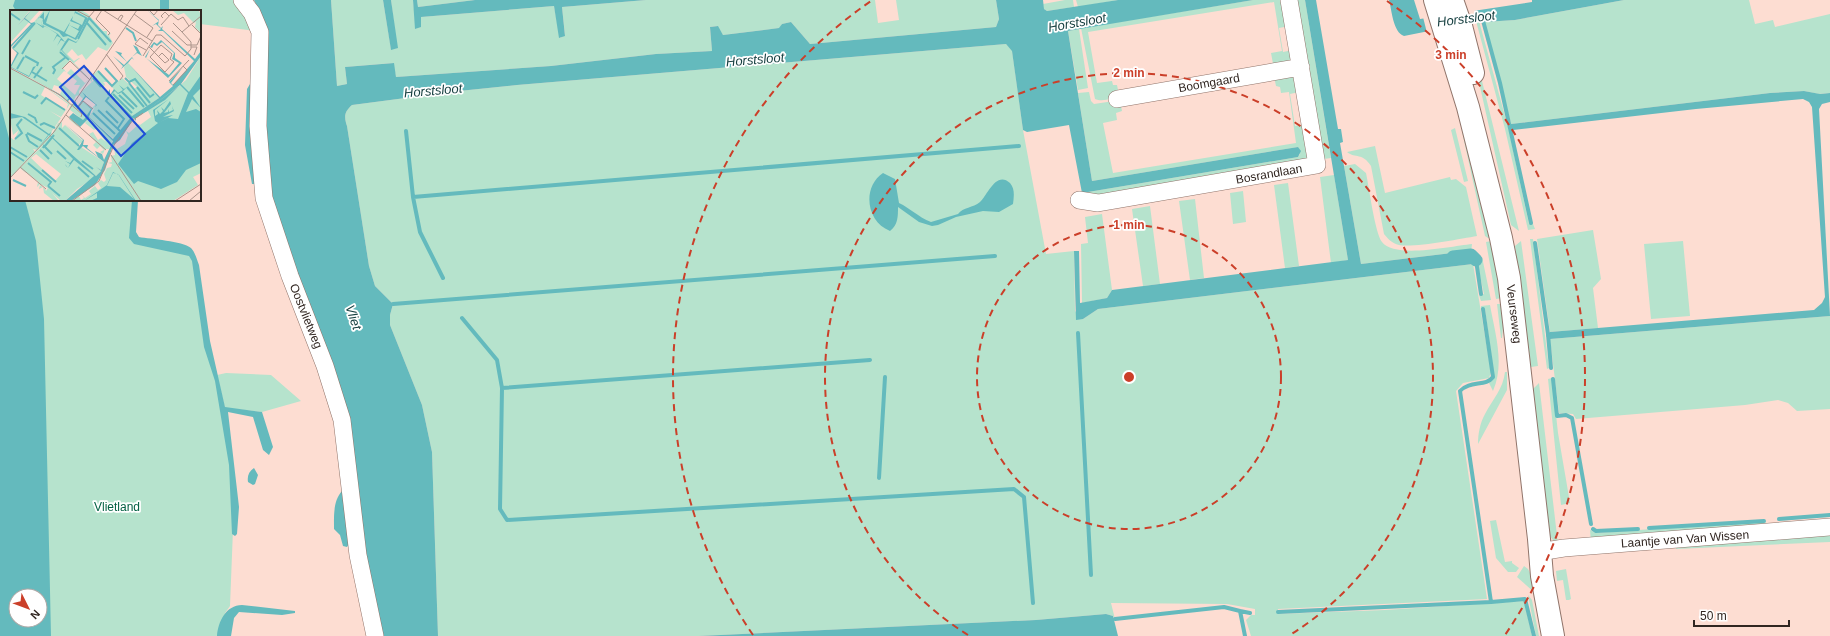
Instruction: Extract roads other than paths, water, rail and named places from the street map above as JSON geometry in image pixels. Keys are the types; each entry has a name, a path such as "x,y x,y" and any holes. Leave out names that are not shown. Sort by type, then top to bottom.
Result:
{"main road":[{"name":"Veurseweg","path":"1448,13 1494,160 1516,279 1553,636"},
{"name":"Veurseweg","path":"1547,575 1565,636"}],"street":[{"name":"Oostvlietweg","path":"242,0 254,17 260,32 258,126 264,198 290,276 325,366 342,420 358,555 375,636"},
{"name":"Bosrandlaan","path":"1079,200 1098,203 1317,165 1289,0"},
{"name":"Boomgaard","path":"1116,99 1301,67"},
{"name":"Laantje van Van Wissen","path":"1543,551 1564,548 1830,528"}],"water":[{"path":"15,0 100,0 100,10 15,10 13,6"},
{"path":"160,0 169,0 169,10 160,10"},
{"path":"254,0 331,0 337,86 347,84 345,67 394,63 396,77 551,66 656,54 712,51 710,27 718,26 723,35 779,28 782,24 791,22 810,44 996,27 999,19 996,0 1043,0 1044,9 1047,11 1118,0 1253,0 1068,31 1092,181 1298,147 1301,151 1298,157 1082,193 1069,125 1027,132 1023,130 1012,51 1006,44 517,85 352,105 346,112 345,120 369,266 375,286 393,304 390,315 390,325 422,405 432,452 438,636 379,636 367,574 347,419 296,275 273,204 265,161 262,17"},
{"path":"383,0 391,0 398,48 391,50"},
{"path":"413,0 417,0 418,7 475,0 646,0 562,7 565,36 559,38 554,6 421,17 421,27 415,29"},
{"path":"1305,0 1316,0 1338,129 1341,129 1343,142 1340,143 1361,264 1452,253 1471,253 1473,264 1098,309 1083,319 1076,320 1074,251 1079,251 1080,303 1107,298 1112,290 1348,260"},
{"name":"Horstsloot","path":"1389,0 1414,0 1420,19 1532,2 1532,0 1624,0 1515,20 1479,21 1404,36 1400,34 1395,26"},
{"path":"250,84 252,84 255,184 252,184 245,145 247,89"},
{"path":"1804,91 1820,94 1830,93 1830,102 1822,104 1819,109 1830,316 1550,339 1546,336 1550,332 1814,310 1822,303 1825,297 1812,107 1809,102 1803,99 1696,109 1513,130 1508,127 1511,124 1770,93"},
{"path":"0,103 10,142 10,201 25,201 36,241 44,319 51,636 0,636"},
{"path":"883,173 895,179 899,203 931,222 958,214 963,210 977,204 983,199 992,185 1000,180 1005,180 1012,185 1014,193 1013,204 999,212 983,211 956,217 932,226 919,222 898,207 898,217 896,223 890,231 876,220 870,204 872,187 876,179"},
{"path":"132,201 138,201 136,232 139,237 181,244 191,248 199,265 210,341 225,407 262,412 273,447 269,455 263,450 253,417 228,412 239,507 237,534 235,536 232,534 229,465 215,381 204,347 192,261 189,256 134,244 129,238"},
{"path":"254,468 258,475 255,484 253,485 248,482 248,478 250,472"},
{"path":"342,491 344,493 350,542 347,547 343,546 340,535 334,529 334,514 337,499"},
{"path":"242,605 295,611 295,613 282,615 239,612 234,618 231,636 217,636 221,620 227,611 236,606"},
{"path":"1106,614 1113,616 1118,636 699,636 1036,620"}],"waterway":[{"name":"Horstsloot","path":"1482,17 1500,83 1531,223"},
{"path":"406,131 413,197 420,232 443,278"},
{"path":"413,197 1019,146"},
{"path":"1535,243 1548,334 1551,368"},
{"path":"1453,257 1471,255 1476,260"},
{"path":"393,304 995,256"},
{"path":"1476,260 1481,294"},
{"path":"1483,309 1493,377 1486,382 1468,386 1460,391 1491,602"},
{"path":"462,318 497,360 502,388 500,509 507,520 1014,489 1024,497 1033,603"},
{"path":"1078,333 1091,575"},
{"path":"502,388 870,360"},
{"path":"879,478 885,377"},
{"path":"1553,379 1557,416 1566,415 1572,418 1591,524"},
{"path":"1779,519 1830,515"},
{"path":"1649,528 1764,521"},
{"path":"1593,529 1596,531 1638,529"},
{"path":"1278,612 1491,602 1525,599 1534,636"},
{"path":"1115,619 1224,607 1240,611 1245,636"},
{"path":"1240,611 1250,613"}],"water label":[{"name":"Vliet","path":"354,317"}],"park label":[{"name":"Vlietland","path":"117,507"}]}
